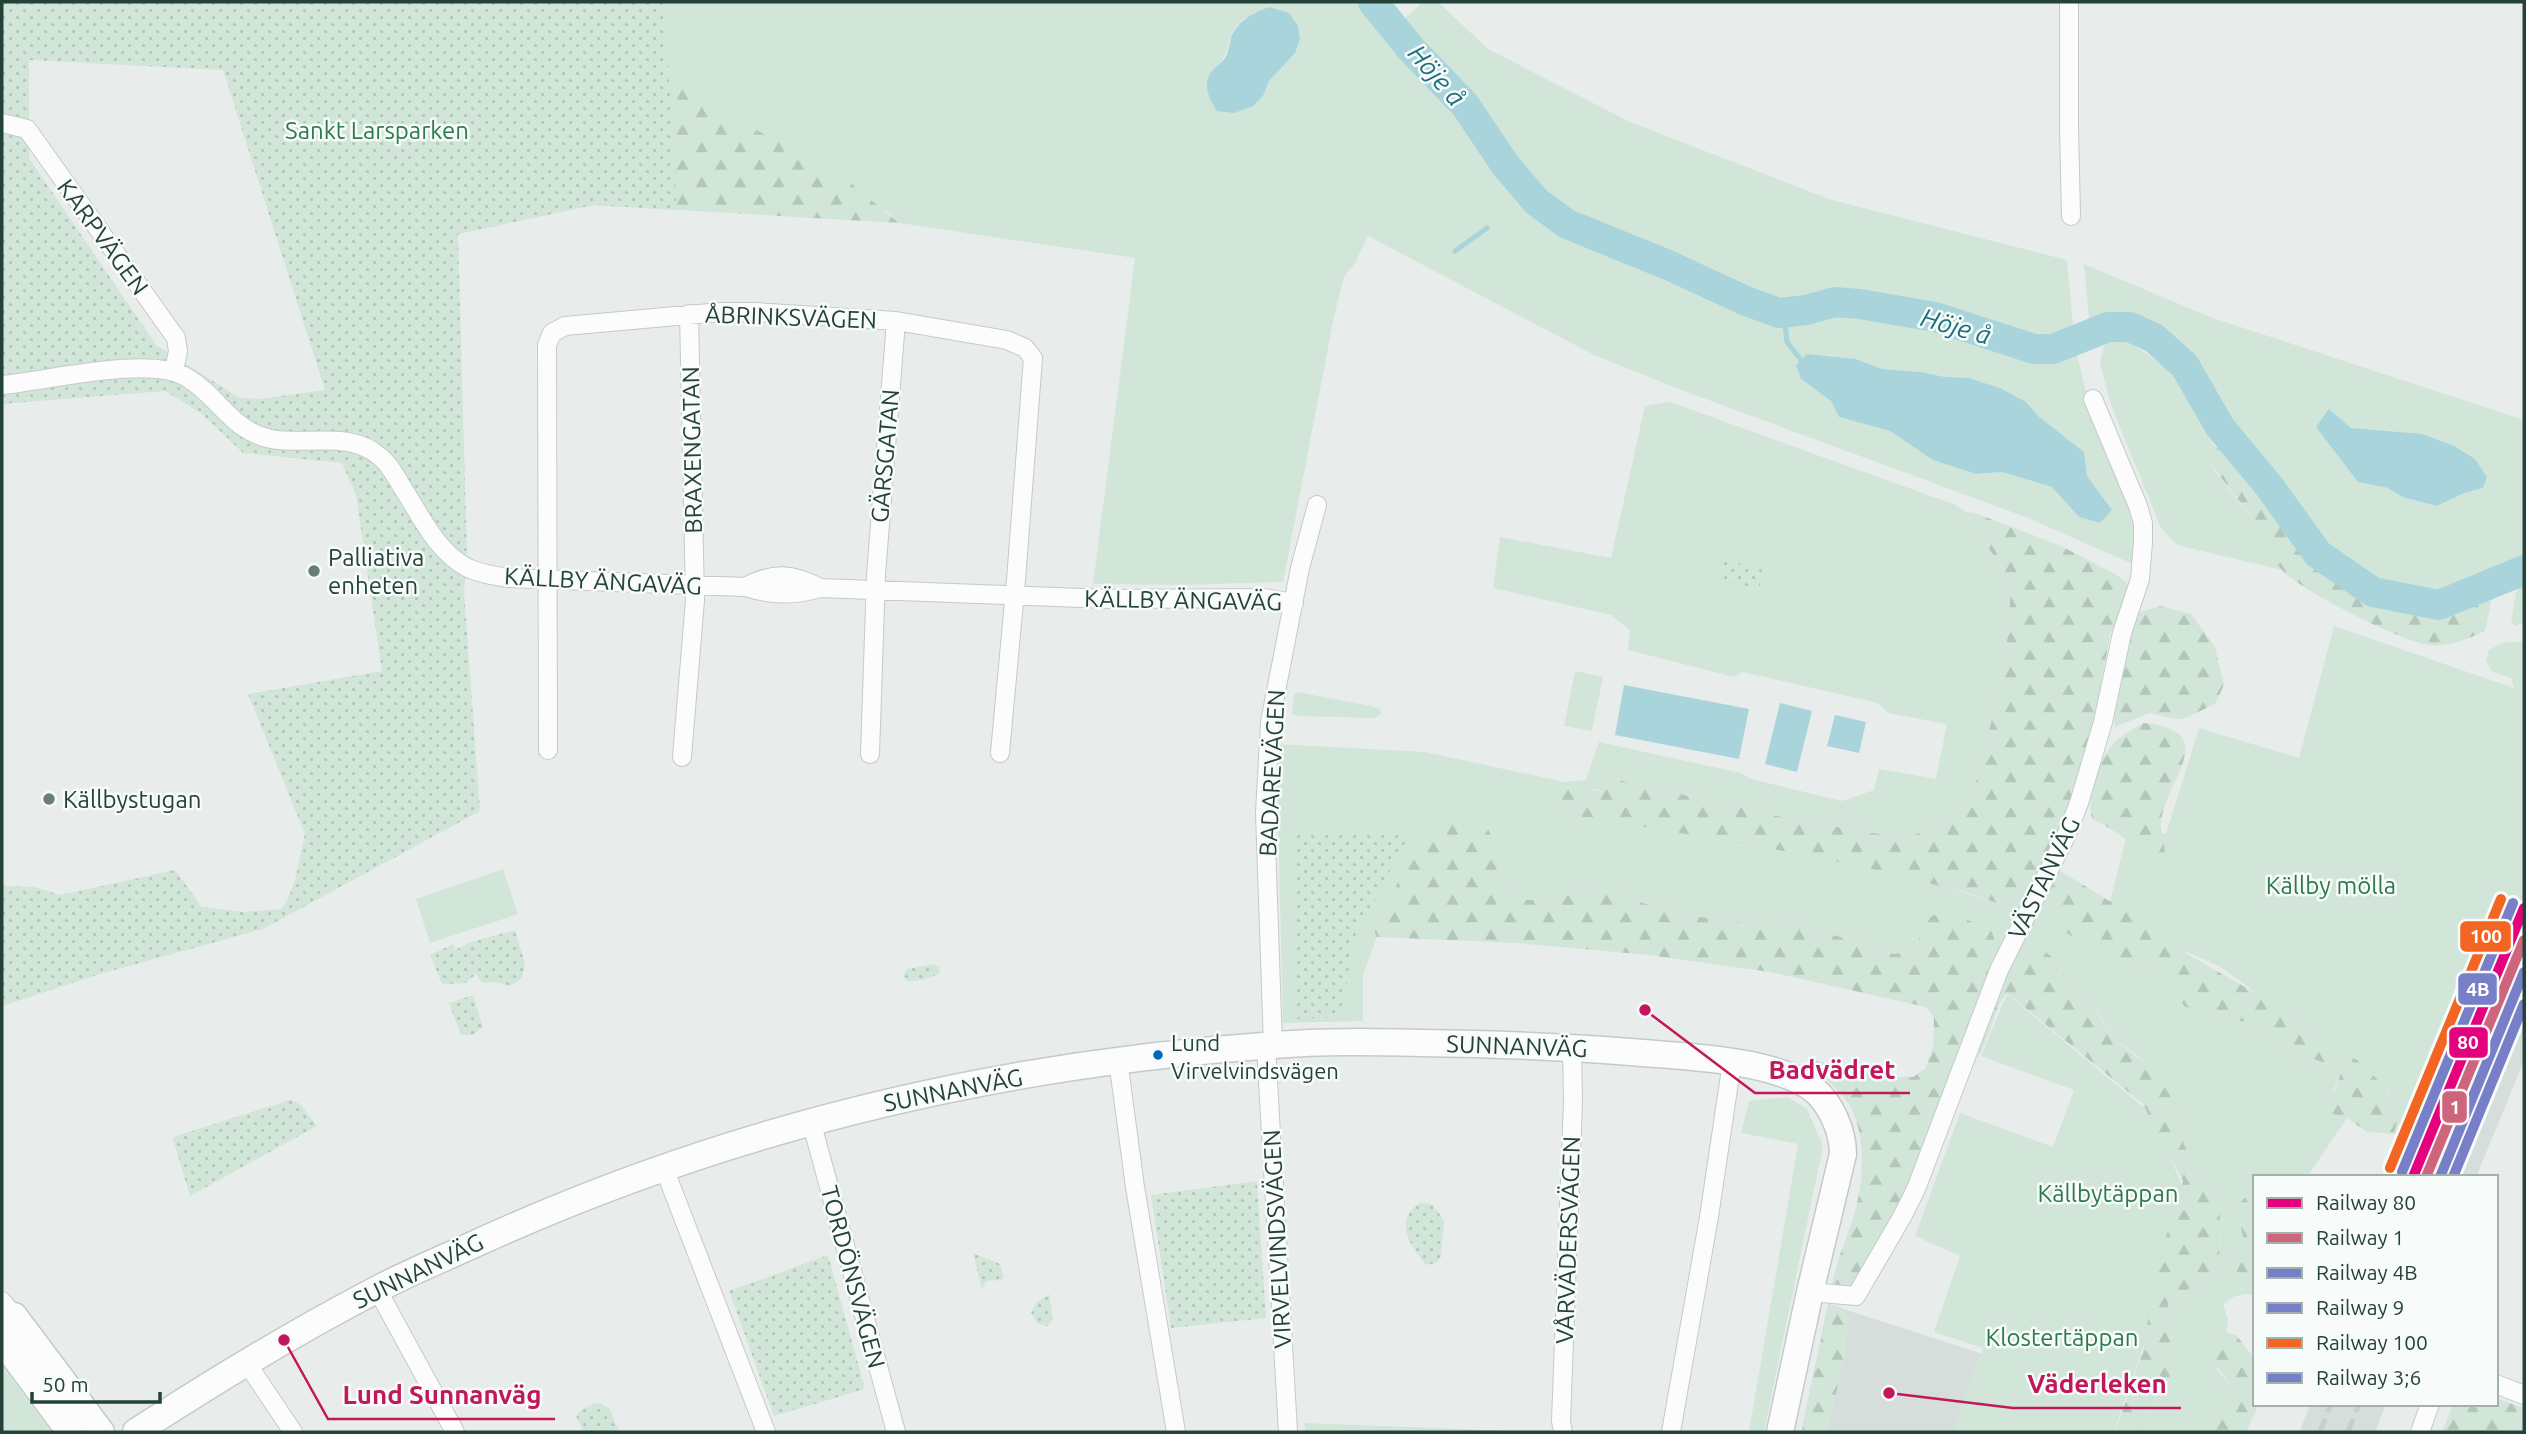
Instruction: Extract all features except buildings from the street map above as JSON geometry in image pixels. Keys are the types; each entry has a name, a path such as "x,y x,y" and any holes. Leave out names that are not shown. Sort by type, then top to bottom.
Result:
{"street":[{"path":"2069,2 2068,127 2071,216"},
{"name":"KARPVÄGEN","path":"2,123 27,129 176,338 178,351 174,371"},
{"name":"ÅBRINKSVÄGEN","path":"549,580 547,345 552,333 565,326 689,314 755,312 896,321 1007,340 1025,348 1033,359 1014,596"},
{"name":"BRAXENGATAN","path":"682,757 695,586 689,314"},
{"name":"GÄRSGATAN","path":"870,754 875,591 896,321"},
{"path":"2,384 125,370 155,368 174,371"},
{"name":"KÄLLBY ÄNGAVÄG","path":"174,371 198,385 236,424 248,432 272,439 342,440 379,455 434,538 466,567 484,574 549,580 745,587 788,595 820,588 1108,599 1263,598 1294,603"},
{"name":"VÄSTANVÄG","path":"1810,1292 1856,1296 1902,1217 1916,1189 1999,970 2080,803 2100,732 2122,633 2140,579 2143,557 2143,523 2138,506 2093,399"},
{"name":"BADAREVÄGEN","path":"1270,1045 1265,813 1270,722 1317,505"},
{"path":"548,750 549,580"},
{"path":"1000,753 1014,596"},
{"name":"SUNNANVÄG","path":"136,1432 246,1362 377,1289 518,1223 664,1168 811,1121 926,1092 1118,1060 1270,1045 1372,1042 1572,1047 1732,1062 1785,1076 1810,1087 1828,1106 1840,1135 1843,1154 1810,1292"},
{"name":"VIRVELVINDSVÄGEN","path":"1270,1045 1288,1432"},
{"name":"VÅRVÄDERSVÄGEN","path":"1563,1432 1573,1101 1572,1047"},
{"path":"1118,1060 1135,1187 1176,1432"},
{"path":"1671,1432 1709,1217 1732,1062"},
{"name":"TORDÖNSVÄGEN","path":"811,1121 896,1432"},
{"path":"664,1168 766,1432"},
{"path":"377,1289 455,1432"},
{"path":"1780,1432 1810,1292"},
{"path":"6,1314 101,1432"},
{"path":"2,1340 70,1432"},
{"path":"246,1362 293,1432"},
{"path":"2498,1385 2524,1395"},
{"path":"2420,1432 2429,1406"}],"shaded area":[{"path":"2524,886 2524,1061 2477,1175 2406,1175"},
{"path":"1828,1304 1983,1354 1954,1432 1801,1432"},
{"path":"2310,1406 2385,1406 2375,1432 2299,1432"}],"green space":[{"name":"Sankt Larsparken","path":"2,2 664,2 677,210 593,205 458,234 467,555 464,592 480,811 263,929 100,974 2,1006 3,886 35,887 60,895 175,870 202,907 243,912 281,909 295,880 305,834 248,694 382,671 356,495 342,463 243,453 202,414 165,391 2,404","holes":["29,60 223,70 325,390 260,399 240,398 156,345 29,158"]},
{"path":"581,2 1364,2 1369,13 1400,23 1423,2 1438,2 1488,49 1630,122 1832,200 2067,260 2075,347 2088,400 2139,518 2135,565 2028,518 1594,355 1368,236 1355,263 1344,277 1334,317 1283,582 1093,584 1135,258 899,223 888,212 405,29","holes":["1257,12 1295,53 1269,81 1263,96 1212,71 1224,58 1236,27","1807,354 1856,359 1882,369 1969,378 2000,388 2026,402 2038,416 2084,452 2087,476 2112,510 2100,523 2079,517 2052,487 2002,472 1976,474 1934,460 1890,431 1839,417 1831,401 1801,379"]},
{"path":"262,12 642,67 847,180 899,223 594,205 458,234 446,257"},
{"path":"2084,264 2210,317 2524,420 2524,556 2470,585 2420,595 2395,590 2366,578 2343,560 2315,531 2239,434 2201,368 2177,341 2151,324 2128,315 2089,320","holes":["2329,410 2351,428 2483,488 2464,493 2437,506 2402,497 2388,488 2358,482 2346,465"]},
{"path":"2128,341 2168,369 2184,387 2213,445 2203,451 2215,472 2254,520 2282,570 2177,545 2161,528 2111,405 2100,363 2105,342"},
{"path":"1670,402 1956,505 1966,512 2011,587 2008,635 1997,700 1973,793 1940,827 1903,838 1795,820 1609,778 1605,792 1593,789 1566,814 1847,862 1902,875 2011,908 2059,870 2120,959 2170,966 2209,1017 2247,1022 2302,1056 2343,1068 2333,1091 2347,1118 2308,1175 2253,1175 2253,1197 2244,1198 2237,1207 2243,1237 2236,1277 2246,1294 2235,1296 2223,1304 2228,1320 2226,1332 2219,1336 2217,1369 2231,1387 2226,1405 2215,1422 2191,1432 2138,1432 2159,1399 2171,1370 2168,1304 2219,1267 2218,1192 2197,1174 2184,1144 2171,1092 2137,1055 2114,1039 2098,1012 2076,994 2054,959 2015,963 2006,968 1918,946 1911,951 1894,954 1805,926 1778,927 1678,914 1607,889 1536,900 1510,899 1502,889 1497,866 1440,821 1428,824 1374,930 1377,937 1363,975 1363,1021 1283,1023 1276,744 1425,752 1564,782 1586,780 1599,742 1741,773 1751,779 1842,801 1874,790 1879,769 1936,779 1947,724 1888,713 1878,703 1743,672 1734,677 1628,650 1630,630 1611,615 1493,588 1500,537 1611,558 1645,406"},
{"path":"2213,445 2239,464 2261,488 2319,565 2343,586 2371,603 2412,614 2450,611 2492,597 2485,631 2451,644 2429,645 2416,642 2352,614 2309,590 2282,570 2253,519 2202,451"},
{"path":"1966,512 2059,545 2117,575 2130,586 2110,635 2087,760 2069,816 2024,906 2011,908 1968,893 1864,867 1566,814 1558,806 1558,793 1567,785 1604,792 1609,778 1795,820 1903,838 1940,827 1973,793 1997,700 2008,635 2011,587"},
{"path":"1723,560 1764,569 1759,590 1718,580"},
{"path":"2524,582 2524,622 2515,626 2511,622 2516,591"},
{"path":"2160,606 2191,614 2215,647 2224,685 2215,704 2183,719 2149,713 2115,727 2117,685 2137,613"},
{"name":"Källby mölla","path":"2334,626 2514,688 2511,678 2491,671 2486,660 2489,650 2502,643 2524,641 2524,886 2418,1145 2394,1134 2398,1117 2386,1088 2219,966 2106,917 2130,822 2166,834 2199,728 2299,758"},
{"path":"1575,671 1603,677 1592,731 1564,726"},
{"path":"1297,692 1371,706 1380,709 1382,713 1375,718 1297,716 1292,714 1294,695"},
{"path":"2144,723 2168,728 2181,737 2185,748 2183,762 2164,809 2161,824 2165,852 2150,861 2123,837 2092,819 2091,809 2095,781 2107,752 2125,734"},
{"path":"1440,821 1486,826 1494,844 1501,882 1510,899 1536,900 1608,889 1678,914 1778,927 1805,926 1894,954 1911,951 1918,946 1923,925 1928,918 1936,915 1956,916 1992,932 1999,956 1908,1195 1856,1286 1838,1290 1832,1285 1860,1190 1862,1161 1859,1132 1850,1106 1813,1066 1812,1060 1889,1077 1913,1077 1926,1068 1933,1046 1934,1017 1926,1007 1770,972 1649,955 1516,943 1377,937 1374,930 1428,823"},
{"path":"1411,832 1352,942 1343,1017 1293,1019 1294,834"},
{"path":"503,869 518,914 430,943 416,899"},
{"path":"2059,870 2189,955 2264,998 2314,1036 2357,1060 2385,1087 2398,1117 2394,1134 2367,1132 2347,1118 2326,1112 2343,1068 2302,1056 2247,1022 2208,1017 2184,1006 2168,977 2169,966 2120,959 2091,948 2065,932 2053,913 2050,885"},
{"path":"515,930 525,964 522,978 510,986 496,982 482,983 476,974 466,983 442,984 430,955 453,944 455,950 471,942"},
{"path":"2030,948 2042,949 2054,959 2076,994 2097,1012 2114,1039 2159,1074 2171,1091 2184,1144 2197,1174 2218,1192 2219,1267 2168,1304 2171,1370 2159,1399 2138,1432 2115,1432 2144,1348 2153,1280 2183,1181 2143,1104 2007,993 2000,1003 1981,1053 1976,1056 1974,1054 2006,968 2015,963 2018,955"},
{"path":"934,964 940,967 939,974 911,981 907,981 903,976 907,969"},
{"path":"2007,994 2153,1115 2187,1198 2147,1336 2114,1432 1952,1432 1983,1348 1934,1332 1960,1256 1915,1236 1960,1113 2053,1147 2074,1090 1981,1056"},
{"path":"473,995 483,1027 473,1035 461,1035 449,1003"},
{"path":"1788,1097 1807,1109 1823,1146 1764,1432 1749,1432 1798,1144 1741,1133 1749,1101"},
{"path":"290,1100 300,1104 317,1126 190,1196 173,1139 176,1136"},
{"path":"1257,1181 1266,1318 1171,1328 1151,1195"},
{"path":"2253,1197 2253,1295 2246,1294 2236,1277 2243,1237 2237,1207 2244,1198"},
{"path":"1420,1203 1432,1204 1444,1220 1441,1257 1436,1263 1426,1265 1410,1242 1406,1225 1407,1217"},
{"path":"973,1253 1000,1264 1004,1277 1001,1280 987,1281 982,1289"},
{"path":"828,1255 865,1389 774,1416 729,1291"},
{"path":"1049,1294 1053,1319 1047,1326 1037,1324 1031,1312 1037,1302"},
{"path":"1834,1305 1842,1308 1848,1315 1846,1350 1827,1432 1802,1432 1828,1307"},
{"path":"2226,1332 2236,1335 2253,1356 2253,1406 2258,1406 2246,1432 2191,1432 2215,1422 2226,1405 2231,1387 2214,1359 2212,1352 2217,1339"},
{"path":"2,1365 51,1432 2,1432"},
{"path":"2498,1399 2524,1408 2524,1432 2442,1432 2452,1406 2498,1406"},
{"path":"600,1403 610,1409 619,1432 583,1432 576,1416 586,1407"},
{"path":"1304,1423 1515,1431 1515,1432 1306,1432"}],"water":[{"path":"1269,7 1289,13 1298,26 1300,39 1295,53 1269,81 1263,96 1253,106 1234,113 1217,111 1208,91 1209,75 1226,57 1231,38 1241,22"},
{"path":"1807,354 1856,359 1882,369 1969,378 2000,388 2026,402 2038,416 2084,452 2087,476 2112,510 2100,523 2079,517 2052,487 2002,472 1976,474 1933,460 1890,431 1839,417 1831,401 1801,379 1796,365"},
{"path":"2329,409 2351,428 2422,434 2454,446 2475,459 2487,477 2483,488 2464,493 2437,506 2402,497 2388,488 2358,482 2316,427"},
{"path":"1624,685 1749,709 1739,759 1615,735"},
{"path":"1780,703 1812,711 1797,772 1765,764"},
{"path":"1835,715 1866,722 1859,753 1827,746"}],"waterway":[{"name":"Höje å","path":"1373,2 1411,49 1465,105 1506,166 1537,202 1567,224 1779,313 1806,310 1835,302 1860,304 1935,317 2034,349 2053,349 2108,327 2130,327 2154,338 2185,366 2220,427 2269,486 2318,554 2373,592 2439,605 2524,570"},
{"path":"1455,251 1487,228"},
{"path":"1784,312 1787,342 1801,360"}],"railway":[{"path":"2426,1175 2524,939"},
{"path":"2452,1175 2524,996"},
{"path":"2320,1432 2330,1406"},
{"path":"2348,1432 2358,1406"}],"rail line":[{"name":"100","path":"2390,1168 2501,899"},
{"name":"4B","path":"2402,1172 2513,903"},
{"name":"80","path":"2414,1175 2524,908"},
{"name":"1","path":"2427,1175 2524,940"},
{"name":"9","path":"2441,1175 2524,972"},
{"name":"3;6","path":"2454,1175 2524,1004"}],"place":[{"name":"Palliativa enheten","path":"314,571"},
{"name":"Källbystugan","path":"49,799"},
{"name":"Badvädret","path":"1645,1010"},
{"name":"Lund Virvelvindsvägen","path":"1158,1055"},
{"name":"Lund Sunnanväg","path":"284,1340"},
{"name":"Väderleken","path":"1889,1393"}],"park label":[{"name":"Källbytäppan","path":"2108,1193"},
{"name":"Klostertäppan","path":"2062,1337"}]}
